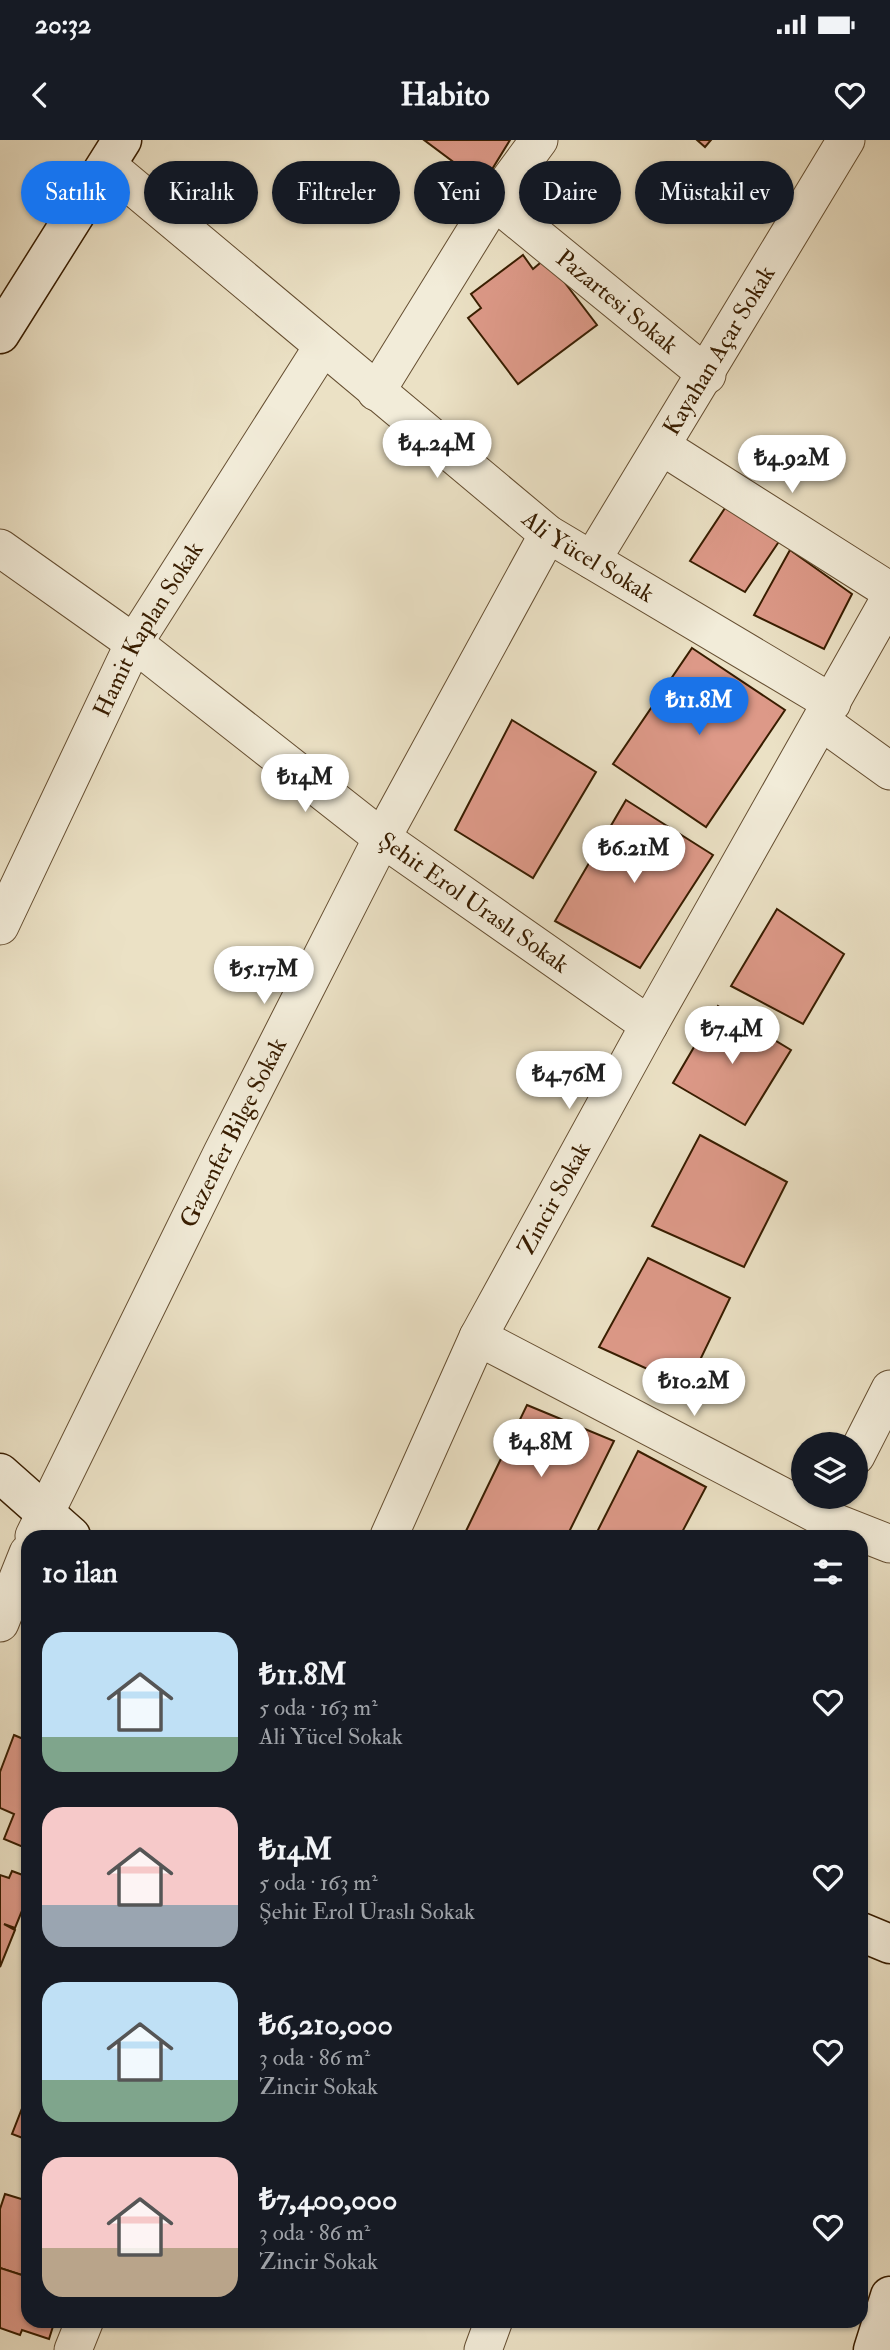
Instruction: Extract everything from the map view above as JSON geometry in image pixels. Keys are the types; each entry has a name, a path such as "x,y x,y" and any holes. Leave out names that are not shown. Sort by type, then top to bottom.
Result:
{"street":[{"path":"505,186 539,140"},
{"name":"Kayahan Açar Sokak","path":"592,560 663,447 846,140"},
{"path":"0,334 115,153"},
{"name":"Ali Yücel Sokak","path":"115,153 323,346 548,534 827,712 890,771"},
{"name":"Pazartesi Sokak","path":"505,210 707,374"},
{"path":"376,392 480,224"},
{"name":"Hamit Kaplan Sokak","path":"0,926 134,643 323,346"},
{"path":"663,447 890,591"},
{"name":"Gazenfer Bilge Sokak","path":"50,1528 382,838 548,534"},
{"name":"Şehit Erol Uraslı Sokak","path":"0,548 134,643 382,838 649,1025"},
{"name":"Zincir Sokak","path":"392,1530 478,1337 649,1025 890,598"},
{"path":"478,1337 824,1517 856,1530"},
{"path":"868,1432 890,1389"},
{"path":"0,1473 50,1528"},
{"path":"868,1535 890,1544"},
{"path":"0,1623 21,1570"},
{"path":"868,1935 890,1944"},
{"path":"873,2350 890,2296"},
{"path":"73,2350 82,2328"},
{"path":"484,2350 491,2328"}],"building":[{"path":"424,140 510,140 497,161 452,161"},
{"path":"697,140 711,140 705,147"},
{"path":"523,255 533,269 546,258 597,325 518,384 468,318 481,308 471,294"},
{"path":"729,502 780,540 745,592 690,561"},
{"path":"790,550 852,594 824,649 754,615"},
{"path":"692,648 785,710 706,827 613,764"},
{"path":"512,720 596,772 533,878 455,830"},
{"path":"626,800 713,855 640,968 555,921"},
{"path":"777,909 844,954 803,1024 731,986"},
{"path":"718,1006 791,1050 745,1125 673,1083"},
{"path":"700,1135 787,1182 744,1267 652,1226"},
{"path":"648,1258 730,1298 687,1387 599,1347"},
{"path":"527,1405 614,1441 570,1530 466,1530"},
{"path":"638,1451 706,1487 683,1530 598,1530"},
{"path":"14,1735 21,1738 21,1846 4,1839 14,1814 0,1808 0,1772"},
{"path":"12,1871 21,1874 21,1913 15,1928 4,1924 15,1930 0,1967 0,1875 9,1878"},
{"path":"21,2111 21,2137 12,2134"},
{"path":"5,2194 21,2199 21,2275 0,2268 0,2209"},
{"path":"0,2268 21,2275 21,2328 52,2328 49,2339 22,2330 20,2335 0,2328"}]}
